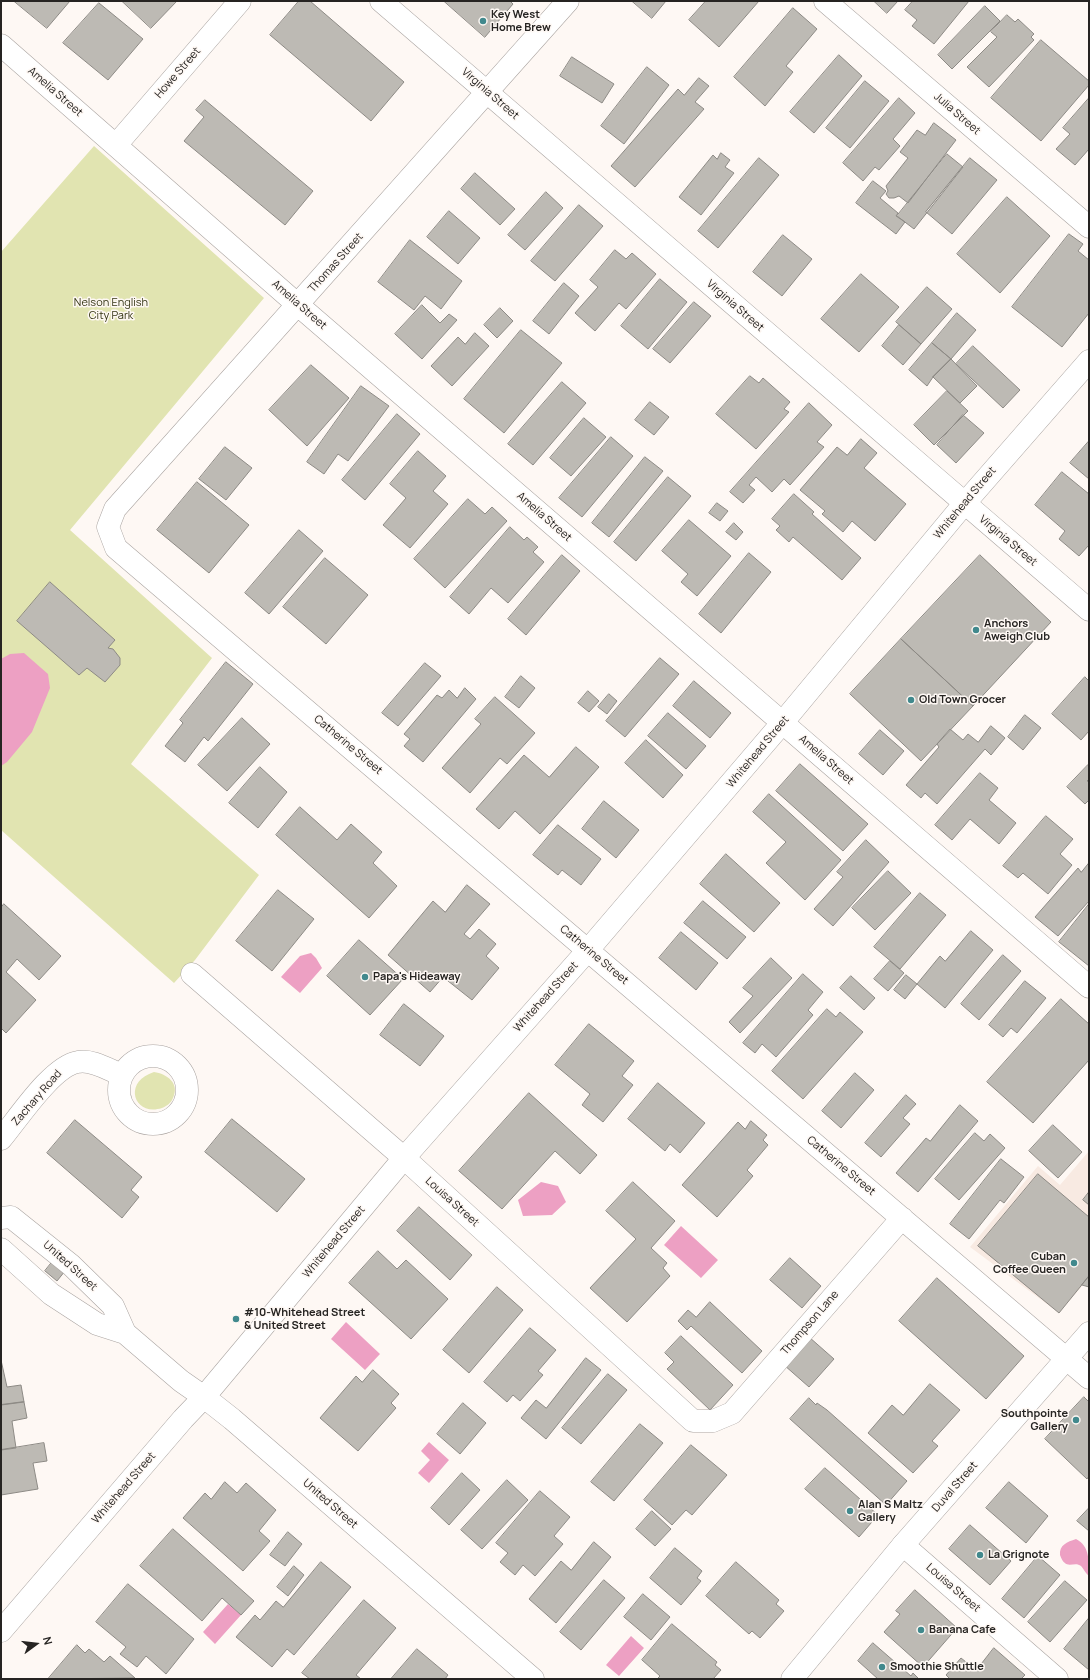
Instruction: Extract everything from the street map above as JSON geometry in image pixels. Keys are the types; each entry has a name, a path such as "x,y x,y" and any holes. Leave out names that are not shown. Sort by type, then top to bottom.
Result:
{"street":[{"name":"Howe Street","path":"116,144 240,1"},
{"name":"Virginia Street","path":"381,1 1089,610"},
{"name":"Thomas Street","path":"108,527 115,509 568,1"},
{"name":"Julia Street","path":"826,1 1089,227"},
{"name":"Amelia Street","path":"1,45 116,144 298,305 1089,987"},
{"name":"Whitehead Street","path":"1,1631 183,1419 204,1397 404,1158 588,950 783,722 964,504 1089,361"},
{"name":"Catherine Street","path":"108,527 116,548 1089,1378"},
{"name":"Louisa Street","path":"192,974 404,1158 693,1421 713,1421"},
{"name":"Zachary Road","path":"1,1139 52,1077 64,1068 78,1062 92,1063 122,1075"},
{"name":"United Street","path":"1,1218 11,1217 71,1265 113,1306 125,1333"},
{"name":"Thompson Lane","path":"713,1421 732,1413 902,1218"},
{"name":"United Street","path":"1,1249 51,1294 97,1324 125,1333 181,1381 204,1397 232,1420 533,1679"},
{"name":"Duval Street","path":"792,1679 903,1545 1089,1333"},
{"name":"Louisa Street","path":"903,1545 1057,1679"}],"shaded area":[{"path":"24,653 48,674 50,688 32,732 7,762 1,766 1,659 10,654"},
{"path":"311,953 322,968 300,993 281,977 300,956"},
{"path":"1089,1151 1089,1278 1059,1313 970,1247 1038,1166 1060,1185"},
{"path":"541,1182 558,1186 566,1202 552,1215 523,1216 518,1200"},
{"path":"681,1226 718,1260 701,1278 664,1245"},
{"path":"346,1322 380,1354 365,1370 331,1339"},
{"path":"429,1442 449,1460 429,1483 418,1473 430,1460 421,1451"},
{"path":"1076,1539 1084,1546 1088,1555 1089,1576 1081,1566 1065,1563 1060,1555 1062,1546"},
{"path":"228,1604 241,1615 215,1644 203,1632"},
{"path":"631,1636 644,1648 619,1676 606,1665"}],"green space":[{"name":"Nelson English City Park","path":"94,146 264,298 70,530 212,658 131,764 259,875 195,960 174,983 1,830 1,252"},
{"path":"154,1072 168,1077 171,1080 175,1088 175,1093 170,1103 162,1108 144,1108 136,1097 135,1090 138,1083 144,1077"}],"building":[{"path":"14,1 70,1 47,28"},
{"path":"122,1 177,1 151,28"},
{"path":"299,1 310,1 404,82 371,121 270,35"},
{"name":"Key West Home Brew","path":"444,1 510,1 513,4 485,37"},
{"path":"632,1 666,1 652,18"},
{"path":"706,1 759,1 719,47 689,20"},
{"path":"874,1 898,1 887,13"},
{"path":"913,1 969,1 934,44 912,26 917,20 905,10"},
{"path":"99,3 143,39 108,80 63,43"},
{"path":"985,6 1000,21 952,69 938,55"},
{"path":"793,8 817,29 786,66 793,72 765,106 734,77"},
{"path":"1007,15 1015,22 1018,19 1034,34 1031,37 1034,40 989,87 967,67 997,37 991,32"},
{"path":"1041,40 1089,81 1089,85 1041,141 991,98"},
{"path":"839,55 862,76 814,133 790,112"},
{"path":"572,57 614,84 602,103 560,76"},
{"path":"647,67 669,85 624,144 601,126"},
{"path":"699,78 709,86 695,102 704,109 635,187 611,166 678,89 684,95"},
{"path":"865,81 889,101 850,148 826,128"},
{"path":"899,98 915,113 893,139 900,146 879,170 875,167 863,181 843,163"},
{"path":"1089,98 1089,149 1075,165 1056,149 1070,134 1063,128"},
{"path":"205,100 313,191 285,225 184,141 204,117 196,110"},
{"path":"934,123 956,140 908,203 899,196 889,198 886,194 888,191 886,186 908,158 900,152 917,130 925,135"},
{"path":"721,153 730,160 725,167 734,173 701,215 679,197 713,155 717,159"},
{"path":"947,154 963,167 914,229 897,216"},
{"path":"759,158 779,175 718,248 698,231"},
{"path":"970,158 997,180 952,234 926,212"},
{"path":"475,173 515,209 500,225 461,189"},
{"path":"873,181 886,191 880,198 898,213 896,216 905,222 896,234 856,203"},
{"path":"546,192 563,208 525,250 508,235"},
{"path":"1007,197 1050,236 1000,293 957,254"},
{"path":"579,205 603,226 555,281 531,261"},
{"path":"449,211 480,238 458,264 427,237"},
{"path":"1069,234 1083,244 1078,251 1089,260 1089,313 1062,347 1012,307"},
{"path":"783,235 812,259 782,296 753,272"},
{"path":"410,240 462,281 441,309 425,296 414,310 378,282"},
{"path":"615,250 626,259 632,253 656,274 626,309 619,303 595,331 575,313 598,287 590,280"},
{"path":"861,274 899,307 859,352 821,319"},
{"path":"660,279 687,302 648,349 621,326"},
{"path":"564,283 579,296 549,334 533,321"},
{"path":"927,287 952,309 921,344 896,322"},
{"path":"694,302 711,316 670,363 653,349"},
{"path":"422,305 440,323 449,314 457,320 422,359 395,334"},
{"path":"500,308 513,321 497,338 484,325"},
{"path":"957,313 976,330 951,359 932,343"},
{"path":"899,325 921,344 903,365 882,346"},
{"path":"521,330 562,363 504,433 464,399"},
{"path":"475,333 489,346 452,386 431,366 458,337 465,344"},
{"path":"932,343 951,359 933,377 927,386 909,370"},
{"path":"973,346 1020,390 1003,408 956,364"},
{"path":"951,359 977,386 960,403 933,377"},
{"path":"311,365 349,398 307,446 269,410"},
{"path":"750,376 759,383 763,378 790,402 784,409 789,412 756,449 716,414"},
{"path":"562,382 586,403 533,465 508,444"},
{"path":"361,386 389,406 348,461 338,454 324,474 307,462"},
{"path":"947,391 968,411 934,445 914,425"},
{"path":"650,402 669,417 654,435 635,420"},
{"path":"809,403 832,425 817,442 824,447 790,485 784,479 772,492 756,477 749,485 755,490 743,503 730,492"},
{"path":"397,414 420,434 365,500 342,480"},
{"path":"963,415 984,433 956,463 937,445"},
{"path":"584,418 606,437 571,476 550,458"},
{"path":"611,437 633,456 582,517 559,498"},
{"path":"861,439 877,453 864,468 906,504 875,541 852,521 843,532 822,514 825,511 800,490 837,447 847,455"},
{"path":"1089,441 1089,479 1070,463"},
{"path":"225,447 252,468 226,500 199,479"},
{"path":"418,451 446,476 433,491 448,504 410,548 383,525 406,498 390,484"},
{"path":"645,457 663,471 609,537 592,523"},
{"path":"1062,472 1089,494 1089,545 1079,556 1059,539 1065,531 1035,505"},
{"path":"668,477 691,496 636,561 614,542"},
{"path":"197,482 249,525 209,573 157,530"},
{"path":"794,494 814,512 812,514 861,558 842,580 793,537 789,542 776,530 780,526 772,519"},
{"path":"468,499 485,514 492,507 507,521 445,588 414,559"},
{"path":"717,503 728,511 720,521 709,513"},
{"path":"689,520 731,556 697,596 681,582 688,574 662,551"},
{"path":"734,523 743,532 736,540 726,532"},
{"path":"510,527 524,540 527,537 538,547 533,552 544,562 508,603 491,588 469,614 450,597"},
{"path":"299,530 323,551 269,614 245,593"},
{"path":"749,553 771,572 721,633 699,614"},
{"path":"562,555 580,571 526,635 508,619"},
{"name":"Anchors Aweigh Club","path":"980,555 1051,622 973,706 901,639"},
{"path":"325,558 368,595 326,644 283,607"},
{"path":"50,582 115,640 108,648 113,649 120,658 120,665 105,682 87,668 79,675 17,621"},
{"name":"Old Town Grocer","path":"901,639 973,706 921,761 850,694"},
{"path":"660,658 679,674 625,737 606,721"},
{"path":"226,662 253,684 208,741 204,737 185,762 165,746 183,723 180,720"},
{"path":"425,663 441,676 398,726 382,713"},
{"path":"521,676 535,688 519,708 505,697"},
{"path":"1085,677 1089,681 1089,731 1081,740 1052,714"},
{"path":"694,681 731,713 710,738 673,706"},
{"path":"465,688 476,699 423,762 404,746 410,739 404,734 437,695 442,698 449,690 457,698"},
{"path":"588,691 599,701 589,712 578,703"},
{"path":"609,694 617,701 607,714 598,707"},
{"path":"495,697 535,733 507,764 500,758 470,793 442,768 481,724 475,719"},
{"path":"668,713 706,746 686,769 648,736"},
{"path":"1025,715 1041,728 1023,750 1008,737"},
{"path":"242,718 270,744 227,791 198,765"},
{"path":"991,726 1005,738 991,755 985,749 937,804 925,793 921,798 906,785 939,747 937,744 950,729 963,740 968,734 978,742"},
{"path":"880,730 904,751 883,775 859,754"},
{"path":"646,740 683,775 663,798 625,763"},
{"path":"576,747 599,767 540,834 515,811 499,829 476,809 524,755 549,777"},
{"path":"800,764 868,824 843,851 776,791"},
{"path":"1088,765 1089,779 1087,781 1089,782 1089,800 1085,804 1067,787"},
{"path":"260,767 287,792 258,828 229,803"},
{"path":"980,773 998,788 989,800 1016,823 999,844 970,819 952,840 935,825"},
{"path":"769,794 841,860 805,900 766,863 786,842 753,812"},
{"path":"604,801 639,830 616,858 582,829"},
{"path":"300,807 337,840 351,824 382,852 373,863 397,886 369,918 276,835"},
{"path":"1046,816 1073,839 1060,854 1072,865 1048,894 1023,873 1018,878 1003,866"},
{"path":"558,825 601,859 581,885 562,870 558,875 533,855"},
{"path":"866,840 889,862 833,926 814,909 843,877 837,872"},
{"path":"726,854 780,903 754,932 700,884"},
{"path":"1089,863 1089,901 1058,936 1035,917 1078,868 1081,872"},
{"path":"888,871 911,893 875,930 852,908"},
{"path":"467,885 490,904 464,934 470,939 479,929 496,944 486,956 499,968 472,1000 443,977 430,992 388,955 433,901 445,912"},
{"path":"278,890 314,919 272,971 236,941"},
{"path":"920,893 946,915 900,969 874,947"},
{"path":"703,901 746,937 727,959 684,923"},
{"path":"4,904 61,956 39,980 17,959 6,972 36,1000 6,1033 1,1028 1,908"},
{"path":"1089,904 1089,966 1059,942"},
{"path":"971,931 993,950 945,1008 917,984 940,956 945,961"},
{"path":"681,932 718,963 696,990 659,958"},
{"name":"Papa's Hideaway","path":"359,940 403,979 370,1015 327,976"},
{"path":"1003,955 1021,971 979,1020 961,1004"},
{"path":"771,958 792,978 740,1033 729,1022 753,996 743,988"},
{"path":"890,961 904,973 888,991 874,979"},
{"path":"803,974 823,992 808,1010 813,1015 776,1057 762,1044 755,1053 743,1043"},
{"path":"906,975 917,984 905,999 894,990"},
{"path":"851,976 875,998 864,1010 840,988"},
{"path":"1025,981 1046,998 1017,1033 1011,1028 1003,1037 989,1025"},
{"path":"1061,999 1089,1024 1089,1060 1033,1123 987,1082"},
{"path":"404,1004 444,1036 420,1066 380,1035"},
{"path":"827,1009 836,1017 840,1012 863,1032 803,1099 772,1071"},
{"path":"589,1024 634,1061 622,1076 633,1085 603,1122 582,1105 590,1094 555,1065"},
{"path":"855,1073 874,1090 841,1128 822,1111"},
{"path":"658,1083 705,1123 680,1153 670,1144 665,1151 628,1119"},
{"path":"529,1093 597,1155 580,1174 555,1151 502,1209 459,1171"},
{"path":"906,1095 916,1104 903,1118 910,1124 881,1157 865,1143"},
{"path":"960,1105 978,1121 918,1192 896,1173 926,1138 930,1141"},
{"path":"232,1119 305,1179 277,1212 205,1152"},
{"path":"75,1120 142,1177 131,1190 139,1197 122,1218 47,1153"},
{"path":"751,1121 767,1135 763,1140 768,1145 747,1170 753,1176 717,1217 682,1185 738,1122 745,1129"},
{"path":"1053,1125 1082,1152 1058,1178 1029,1151"},
{"path":"975,1133 984,1141 990,1134 1005,1148 959,1200 935,1179"},
{"path":"1001,1159 1024,1177 1004,1203 1000,1200 969,1239 950,1224"},
{"path":"1038,1174 1089,1217 1089,1276 1059,1313 978,1246"},
{"path":"633,1182 675,1221 651,1248 667,1263 663,1268 670,1276 627,1322 590,1288 636,1239 606,1211"},
{"path":"1089,1192 1089,1205 1083,1200"},
{"path":"419,1207 472,1255 450,1280 397,1231"},
{"path":"378,1251 397,1269 406,1260 448,1299 411,1339 349,1283"},
{"path":"790,1258 821,1286 802,1308 770,1280"},
{"path":"53,1261 65,1271 57,1281 45,1271"},
{"path":"1089,1276 1089,1287 1082,1285"},
{"path":"937,1278 1024,1356 986,1399 899,1321"},
{"path":"497,1287 523,1310 469,1373 443,1350"},
{"path":"710,1302 762,1351 742,1373 691,1326 687,1330 678,1321 688,1310 696,1317"},
{"path":"530,1328 556,1350 538,1371 543,1375 520,1401 513,1395 507,1402 484,1382"},
{"path":"681,1336 733,1385 710,1410 667,1369 674,1362 665,1353"},
{"path":"809,1337 834,1359 809,1387 784,1365"},
{"path":"586,1358 601,1370 546,1439 521,1418 536,1400 546,1408"},
{"path":"1,1360 7,1387 21,1385 24,1402 1,1405"},
{"path":"373,1370 399,1394 391,1403 396,1408 358,1451 320,1418 356,1376 362,1382"},
{"path":"608,1374 627,1390 581,1444 562,1428"},
{"path":"930,1384 960,1410 932,1441 938,1446 913,1473 868,1433 892,1405 903,1415"},
{"name":"Southpointe Gallery","path":"1084,1397 1089,1402 1089,1476 1087,1479 1045,1439"},
{"path":"809,1398 816,1405 817,1403 827,1410 907,1481 886,1505 790,1419"},
{"path":"24,1402 27,1418 12,1421 16,1448 1,1450 1,1405"},
{"path":"463,1403 486,1423 460,1454 437,1434"},
{"path":"640,1424 663,1443 614,1501 591,1482"},
{"path":"44,1443 47,1461 33,1463 38,1489 1,1495 1,1450"},
{"path":"691,1445 727,1475 692,1515 686,1510 672,1525 644,1500"},
{"path":"825,1468 878,1515 859,1537 805,1489"},
{"path":"462,1473 480,1490 449,1525 431,1508"},
{"path":"507,1480 528,1500 482,1549 461,1530"},
{"path":"225,1482 237,1493 246,1483 276,1510 259,1531 270,1541 243,1571 183,1518 205,1493 211,1499"},
{"path":"1009,1482 1048,1516 1026,1543 986,1508"},
{"path":"540,1491 570,1517 554,1536 563,1544 535,1576 523,1565 515,1575 500,1562 508,1553 496,1543"},
{"path":"1089,1508 1089,1531 1077,1521"},
{"path":"652,1511 671,1529 655,1546 636,1529"},
{"name":"La Grignote","path":"970,1525 1011,1561 990,1585 949,1549"},
{"path":"173,1529 254,1601 241,1615 222,1598 202,1621 140,1566"},
{"path":"288,1532 302,1544 285,1566 270,1555"},
{"path":"594,1542 611,1557 556,1623 529,1599 561,1561 571,1570"},
{"path":"675,1548 702,1571 697,1578 701,1581 681,1605 650,1578"},
{"path":"1038,1556 1060,1575 1024,1618 1002,1599"},
{"path":"321,1562 351,1587 294,1655 287,1649 272,1667 236,1637 255,1615 260,1620 276,1601 283,1607"},
{"path":"736,1562 779,1600 776,1604 784,1611 760,1638 752,1631 749,1634 706,1596"},
{"path":"294,1566 304,1575 288,1596 277,1587"},
{"path":"604,1580 625,1598 581,1650 560,1632"},
{"path":"1065,1581 1087,1600 1050,1642 1028,1622"},
{"path":"128,1584 194,1639 166,1674 146,1656 137,1667 120,1654 126,1647 96,1622"},
{"name":"Banana Cafe","path":"915,1590 957,1628 923,1667 884,1632 900,1614 896,1611"},
{"path":"643,1594 670,1617 651,1640 624,1617"},
{"path":"364,1600 396,1628 356,1675 361,1679 310,1679 302,1673"},
{"path":"1089,1618 1089,1670 1064,1649"},
{"path":"672,1624 717,1662 715,1665 721,1670 713,1679 657,1679 660,1676 642,1660"},
{"name":"Smoothie Shuttle","path":"873,1643 911,1676 913,1673 919,1679 878,1679 858,1661"},
{"path":"77,1645 85,1653 89,1649 104,1662 110,1656 135,1678 48,1679"},
{"path":"994,1648 1025,1675 1021,1679 950,1679 946,1675 961,1658 976,1670"},
{"path":"417,1649 448,1675 445,1679 391,1679"}],"place":[{"name":"Key West Home Brew","path":"483,21"},
{"name":"Anchors Aweigh Club","path":"976,630"},
{"name":"Old Town Grocer","path":"911,700"},
{"name":"Papa's Hideaway","path":"365,977"},
{"name":"Cuban Coffee Queen","path":"1074,1263"},
{"name":"#10-Whitehead Street & United Street","path":"236,1319"},
{"name":"Southpointe Gallery","path":"1076,1420"},
{"name":"Alan S Maltz Gallery","path":"850,1511"},
{"name":"La Grignote","path":"980,1555"},
{"name":"Banana Cafe","path":"921,1630"},
{"name":"Smoothie Shuttle","path":"882,1667"}]}
